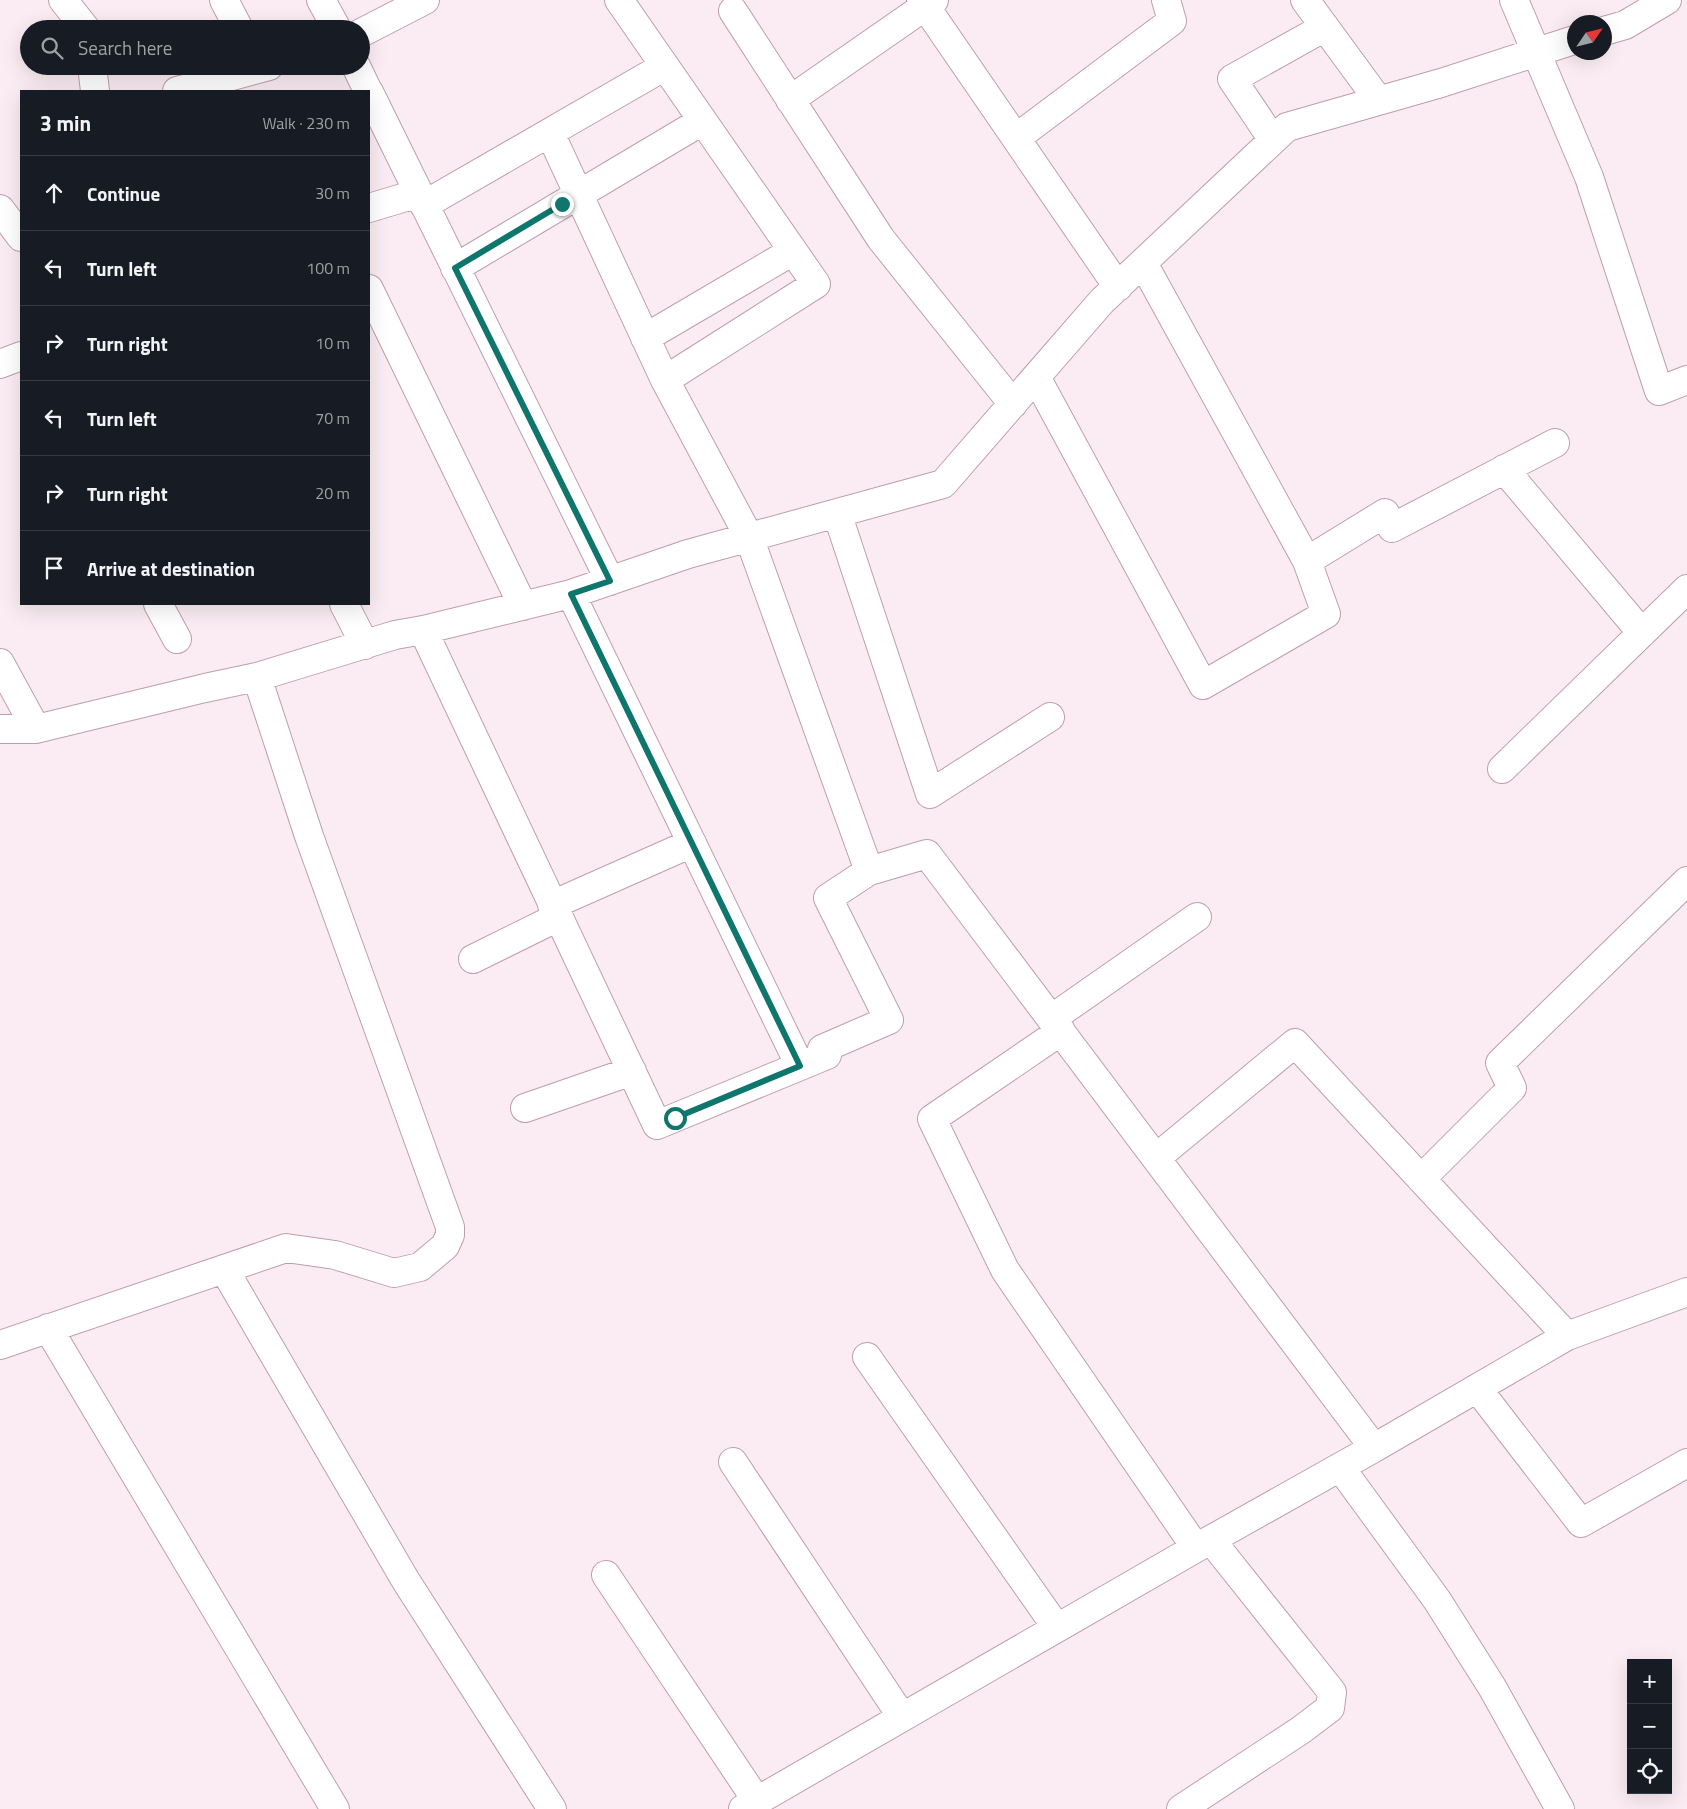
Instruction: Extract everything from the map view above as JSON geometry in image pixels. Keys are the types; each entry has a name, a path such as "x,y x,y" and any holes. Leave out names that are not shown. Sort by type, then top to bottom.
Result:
{"street":[{"path":"63,0 79,20"},
{"path":"224,0 234,20"},
{"path":"321,0 332,20"},
{"path":"370,28 425,0"},
{"path":"619,0 816,284 665,380"},
{"path":"1016,138 1172,21 1166,0"},
{"path":"1305,0 1379,101"},
{"path":"1514,0 1589,176 1659,391 1687,380"},
{"path":"1612,29 1625,25 1668,0"},
{"path":"790,100 927,2 1016,138 1118,287"},
{"path":"732,11 881,239 1013,404"},
{"path":"1273,140 1232,79 1325,27"},
{"path":"0,729 36,728 258,677 395,635 571,594 688,554 943,484 1102,301 1287,127 1441,83 1567,42"},
{"path":"370,208 422,199 550,133 665,66"},
{"path":"93,75 94,90"},
{"path":"182,90 254,75"},
{"path":"360,75 367,90"},
{"path":"370,96 610,581"},
{"path":"455,268 702,121"},
{"path":"550,133 665,380 749,537 869,870"},
{"path":"0,209 20,236"},
{"path":"645,338 793,251"},
{"path":"1036,377 1203,685 1326,614 1307,561 1143,263"},
{"path":"370,291 523,606"},
{"path":"0,364 20,356"},
{"path":"1307,561 1385,514 1392,528 1555,443"},
{"path":"1504,470 1642,633"},
{"path":"837,512 930,794 1050,718"},
{"path":"1502,769 1687,589"},
{"path":"571,594 800,1066"},
{"path":"159,605 177,639"},
{"path":"345,605 365,645"},
{"path":"423,630 657,1125 827,1055 822,1049 889,1020 828,898 869,870 927,854 1374,1448"},
{"path":"0,663 36,728"},
{"path":"0,1345 286,1248 336,1255 394,1273 420,1267 445,1246 450,1235 450,1227 309,836 258,677"},
{"path":"473,959 555,911 692,843"},
{"path":"1421,1179 1512,1088 1500,1063 1687,881"},
{"path":"1181,1809 1301,1730 1330,1708 1332,1692 1203,1544 1005,1270 932,1119 1197,917"},
{"path":"1156,1158 1295,1043 1567,1336"},
{"path":"525,1108 632,1072"},
{"path":"224,1270 406,1581 552,1809"},
{"path":"606,1575 750,1805 1567,1336 1687,1292"},
{"path":"48,1328 335,1809"},
{"path":"867,1357 1057,1628"},
{"path":"1477,1388 1581,1523 1687,1463"},
{"path":"733,1462 902,1717"},
{"path":"1340,1467 1437,1600 1492,1687 1560,1809"}],"route":[{"path":"562,204 455,268 610,581 571,594 800,1066 675,1118"}]}
